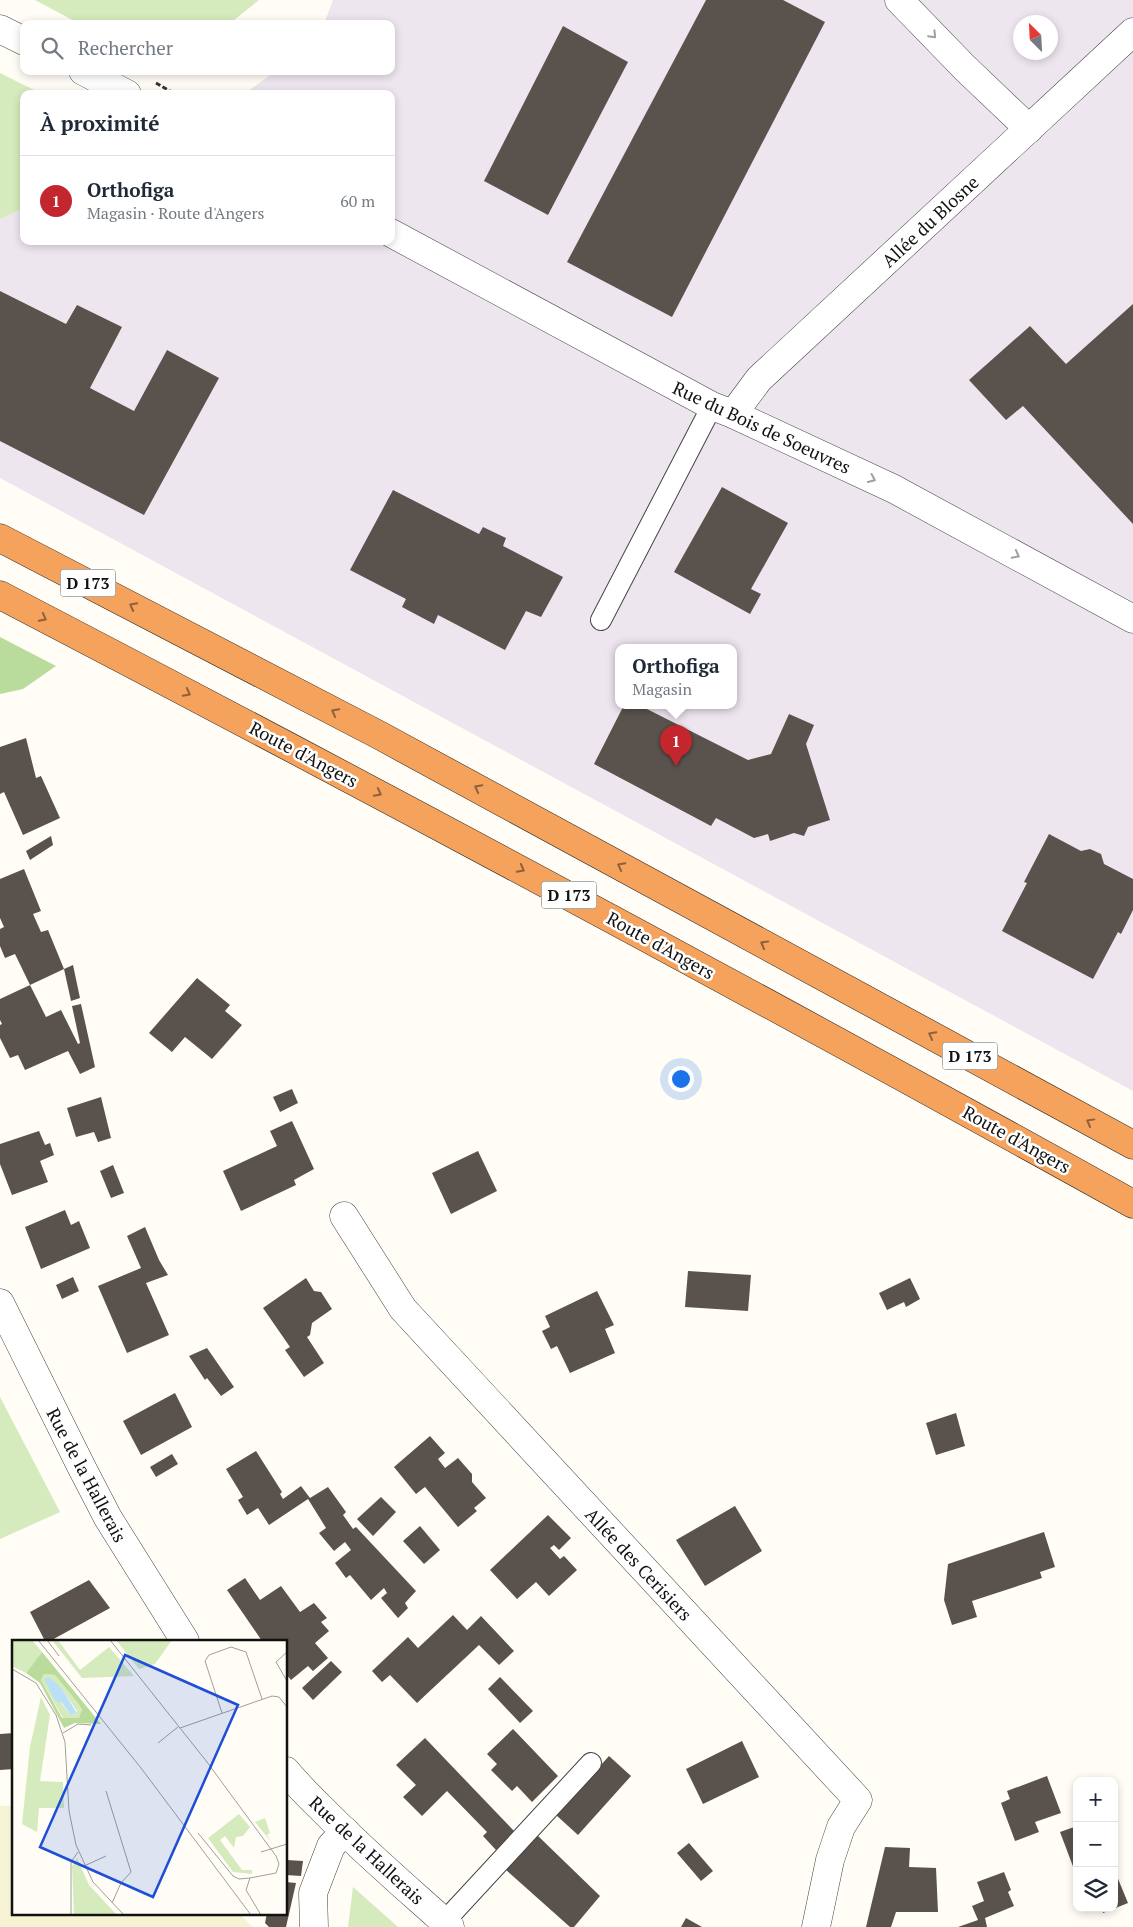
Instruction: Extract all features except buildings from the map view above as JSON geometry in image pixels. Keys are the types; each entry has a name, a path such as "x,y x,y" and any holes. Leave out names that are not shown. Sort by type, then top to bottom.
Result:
{"highway":[{"name":"D 173","path":"0,538 379,735 1133,1145"},
{"name":"Route d'Angers","path":"0,595 557,888 1133,1204"}],"street":[{"path":"899,0 965,68 1029,129"},
{"path":"0,30 20,40"},
{"name":"Allée du Blosne","path":"722,410 759,379 1133,32"},
{"path":"91,75 119,90"},
{"name":"Rue du Bois de Soeuvres","path":"395,235 722,410 894,489 1133,619"},
{"name":"Allée des Cerisiers","path":"344,1216 402,1309 858,1800 841,1827 830,1860 816,1927"},
{"name":"Rue de la Hallerais","path":"0,1303 80,1466 108,1518 184,1640"},
{"name":"Rue de la Hallerais","path":"288,1773 345,1831 414,1896 447,1924"},
{"path":"314,1927 313,1893 331,1846 345,1831"}],"lane":[{"path":"602,620 722,410"},
{"path":"447,1924 591,1763"}],"shaded area":[{"path":"333,0 1133,0 1133,1091 0,478 0,219 20,210 20,245 395,245 395,90 250,90 270,75 395,75 395,20 326,20"},
{"path":"0,1806 12,1806 12,1914 240,1914 252,1927 0,1927"}],"green space":[{"path":"35,0 259,0 234,20 72,20"},
{"path":"0,73 34,90 20,90 20,210 0,219"},
{"path":"0,637 56,666 23,689 0,694"},
{"path":"0,1397 60,1512 0,1539"},
{"path":"353,1887 398,1927 348,1927"}],"place":[{"name":"Orthofiga","path":"676,766"}]}
